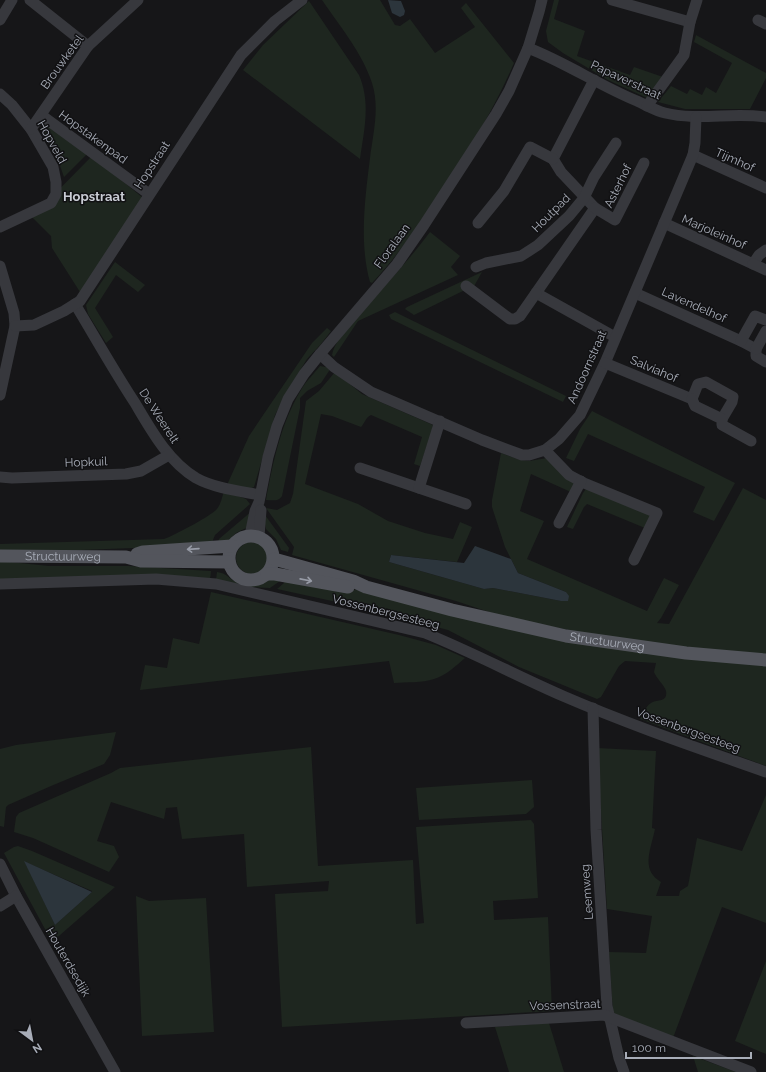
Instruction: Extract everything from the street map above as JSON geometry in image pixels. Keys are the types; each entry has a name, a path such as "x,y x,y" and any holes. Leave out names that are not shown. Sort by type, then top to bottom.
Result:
{"main road":[{"path":"255,536 267,542 273,554 271,568 267,574 257,579 249,580 242,578 231,566 229,557 232,546 240,538 255,536"},
{"name":"Structuurweg","path":"0,556 126,557 143,552 232,546"},
{"name":"Structuurweg","path":"273,554 353,581 366,587 452,610 566,636 686,653 766,660"},
{"name":"Structuurweg","path":"273,554 308,562 435,598 452,610"},
{"name":"Structuurweg","path":"126,557 141,565 231,566"},
{"name":"Structuurweg","path":"267,574 275,574 352,588 366,587"}],"street":[{"path":"0,20 12,0"},
{"path":"30,0 88,46"},
{"name":"Brouwketel","path":"31,129 88,46 138,0"},
{"name":"Hopstraat","path":"15,326 34,325 75,304 84,296 149,194 241,55 275,21 302,0"},
{"name":"Floralaan","path":"255,536 261,511 259,499 268,457 277,426 288,398 304,374 392,269 417,235 496,114 509,91 528,48 542,0"},
{"path":"612,0 690,22"},
{"path":"647,106 684,55 690,22 697,0"},
{"name":"Papaverstraat","path":"528,48 543,54 624,96 665,113 696,117 765,115"},
{"path":"553,159 594,80"},
{"name":"Hopveld","path":"0,94 12,105 31,129 53,167 56,182 56,194 50,203 0,227"},
{"name":"Hopstakenpad","path":"41,115 149,194"},
{"name":"Andoornstraat","path":"320,354 334,367 371,392 440,422 506,450 522,455 529,455 545,450 559,439 580,415 605,363 693,155 696,117"},
{"name":"Houtpad","path":"476,267 486,263 515,258 538,245 584,198 594,177 616,142"},
{"path":"466,286 510,319 515,319 520,316 595,208 561,172 553,159 530,147 504,191 478,223"},
{"name":"Tijmhof","path":"693,155 766,188"},
{"name":"Asterhof","path":"595,208 615,220 644,163"},
{"name":"Marjoleinhof","path":"664,223 766,270"},
{"name":"Marjoleinhof","path":"753,264 759,255 766,250"},
{"path":"0,266 14,314 15,326 0,395"},
{"path":"536,293 615,337"},
{"name":"Lavendelhof","path":"635,293 741,341 756,349 756,356 766,362"},
{"name":"De Weerelt","path":"75,304 125,387 169,455 188,472 204,482 259,499"},
{"path":"741,341 755,316 766,320"},
{"path":"756,349 766,331"},
{"name":"Salviahof","path":"605,363 692,399 695,406 722,419 722,425 751,441"},
{"path":"692,399 698,384 706,382 733,397 732,402 722,419"},
{"path":"419,488 440,422"},
{"path":"545,450 569,474 581,481 659,508 634,560"},
{"name":"Hopkuil","path":"0,477 12,478 126,474 142,471 169,455"},
{"path":"360,468 466,504"},
{"path":"560,523 581,481"},
{"name":"Vossenbergsesteeg","path":"0,584 156,579 216,584 425,633 457,646 563,696 647,730 766,772"},
{"name":"Leemweg","path":"593,708 596,830 609,1018 624,1072"},
{"name":"Houterdsedijk","path":"0,864 16,896 115,1072"},
{"path":"0,906 16,896"},
{"name":"Vossenstraat","path":"466,1023 604,1015 751,1072"}],"shaded area":[{"path":"322,0 380,0 395,25 400,26 410,19 435,53 475,27 461,8 466,3 514,63 491,111 455,171 411,236 372,283 370,282 365,252 364,220 366,189 376,111 374,92 363,61"},
{"path":"388,0 401,1 405,11 404,15 400,17 392,13"},
{"path":"554,0 559,0 554,19 585,31 577,56 630,75 634,67 663,77 647,98 608,80 563,53 548,42 546,31"},
{"path":"309,1 359,75 363,85 366,117 360,159 243,70 263,45"},
{"path":"696,35 766,73 766,78 750,109 685,109 658,102 671,86 687,94 690,89 702,95 706,87 716,93 732,63 694,42"},
{"path":"44,119 90,151 64,177 59,163 42,130"},
{"path":"92,156 143,198 80,292 52,248 51,236 32,217"},
{"path":"430,232 460,256 451,267 458,275 358,321 334,357 332,355 340,338 354,320 402,267"},
{"path":"115,262 145,285 138,292 116,275 95,308 113,337 106,343 88,314 86,305"},
{"path":"482,272 473,288 469,288 414,315 405,309 407,307"},
{"path":"395,312 566,396 563,402 391,319 389,315"},
{"path":"327,328 331,331 307,359 275,415 254,487 247,490 227,485 249,436 312,343"},
{"path":"320,366 331,368 321,383 307,391 300,398 300,408 282,496 277,500 266,500 275,457 288,416 303,387"},
{"path":"335,372 362,394 433,425 432,431 420,466 414,464 422,437 371,415 361,427 332,416 321,414 305,484 358,504 388,521 425,533 453,539 460,522 472,527 457,562 391,555 389,562 484,589 493,588 567,601 566,592 518,573 505,547 492,507 501,453 520,460 529,461 547,458 578,484 573,493 531,474 520,511 544,521 527,559 647,611 664,578 679,585 657,623 669,624 743,488 766,500 766,657 632,642 507,618 456,601 292,555 294,547 266,508 277,510 290,503 293,494 306,401 319,391"},
{"path":"592,411 735,483 714,521 693,512 705,487 588,434 574,461 566,458 580,429"},
{"path":"586,489 651,515 645,528 587,504 573,529 567,527"},
{"path":"224,491 246,499 250,504 215,535 211,545 0,552 0,544 164,539 192,526 217,509 220,505"},
{"path":"252,511 246,528 236,533 228,541 218,542 219,539"},
{"path":"265,515 289,548 288,552 281,550 276,539 266,529"},
{"path":"249,542 255,542 264,546 268,558 264,570 255,574 249,574 240,570 236,561 236,555 240,546"},
{"path":"475,546 511,559 518,573 566,592 569,596 568,601 493,588 484,589 389,562 391,555 464,563"},
{"path":"0,561 49,566 129,566 211,571 210,580 0,581"},
{"path":"217,572 225,574 231,579 242,584 252,586 263,583 274,577 280,581 270,588 248,587 216,580"},
{"path":"286,578 363,591 436,610 766,665 766,766 640,719 649,704 663,699 666,695 665,689 654,672 656,663 625,661 619,666 601,697 597,699 519,667 448,630 364,608 277,589 284,583"},
{"path":"211,592 399,635 436,645 465,658 442,676 419,682 394,683 389,661 140,690 145,665 167,668 173,638 199,644"},
{"path":"116,732 110,755 104,764 8,805 6,807 4,827 0,826 0,749 16,745"},
{"path":"311,747 318,866 413,860 416,924 424,923 416,827 531,820 534,824 538,898 493,901 494,920 548,917 552,1011 282,1027 275,894 328,891 329,881 247,887 244,834 182,839 177,807 166,808 164,819 111,802 97,841 114,846 119,857 109,872 33,838 14,832 16,817 19,813 120,768"},
{"path":"597,748 656,751 652,828 655,829 650,851 649,865 655,877 661,882 656,896 679,896 680,891 688,886 697,838 742,851 766,795 766,923 722,907 673,1038 613,1013 609,952 646,953 652,916 607,909"},
{"path":"532,780 534,807 526,814 419,820 416,788"},
{"path":"18,846 32,851 115,887 52,942 4,853","holes":["25,862 92,891 55,925"]},
{"path":"24,861 92,892 55,925"},
{"path":"136,896 149,901 206,898 214,1032 142,1036"},
{"path":"766,961 766,1054 735,1041"},
{"path":"549,1023 564,1072 509,1072 495,1027"},
{"path":"693,1056 736,1072 698,1072"}],"district":[{"name":"Hopstraat","path":"94,196"}]}
